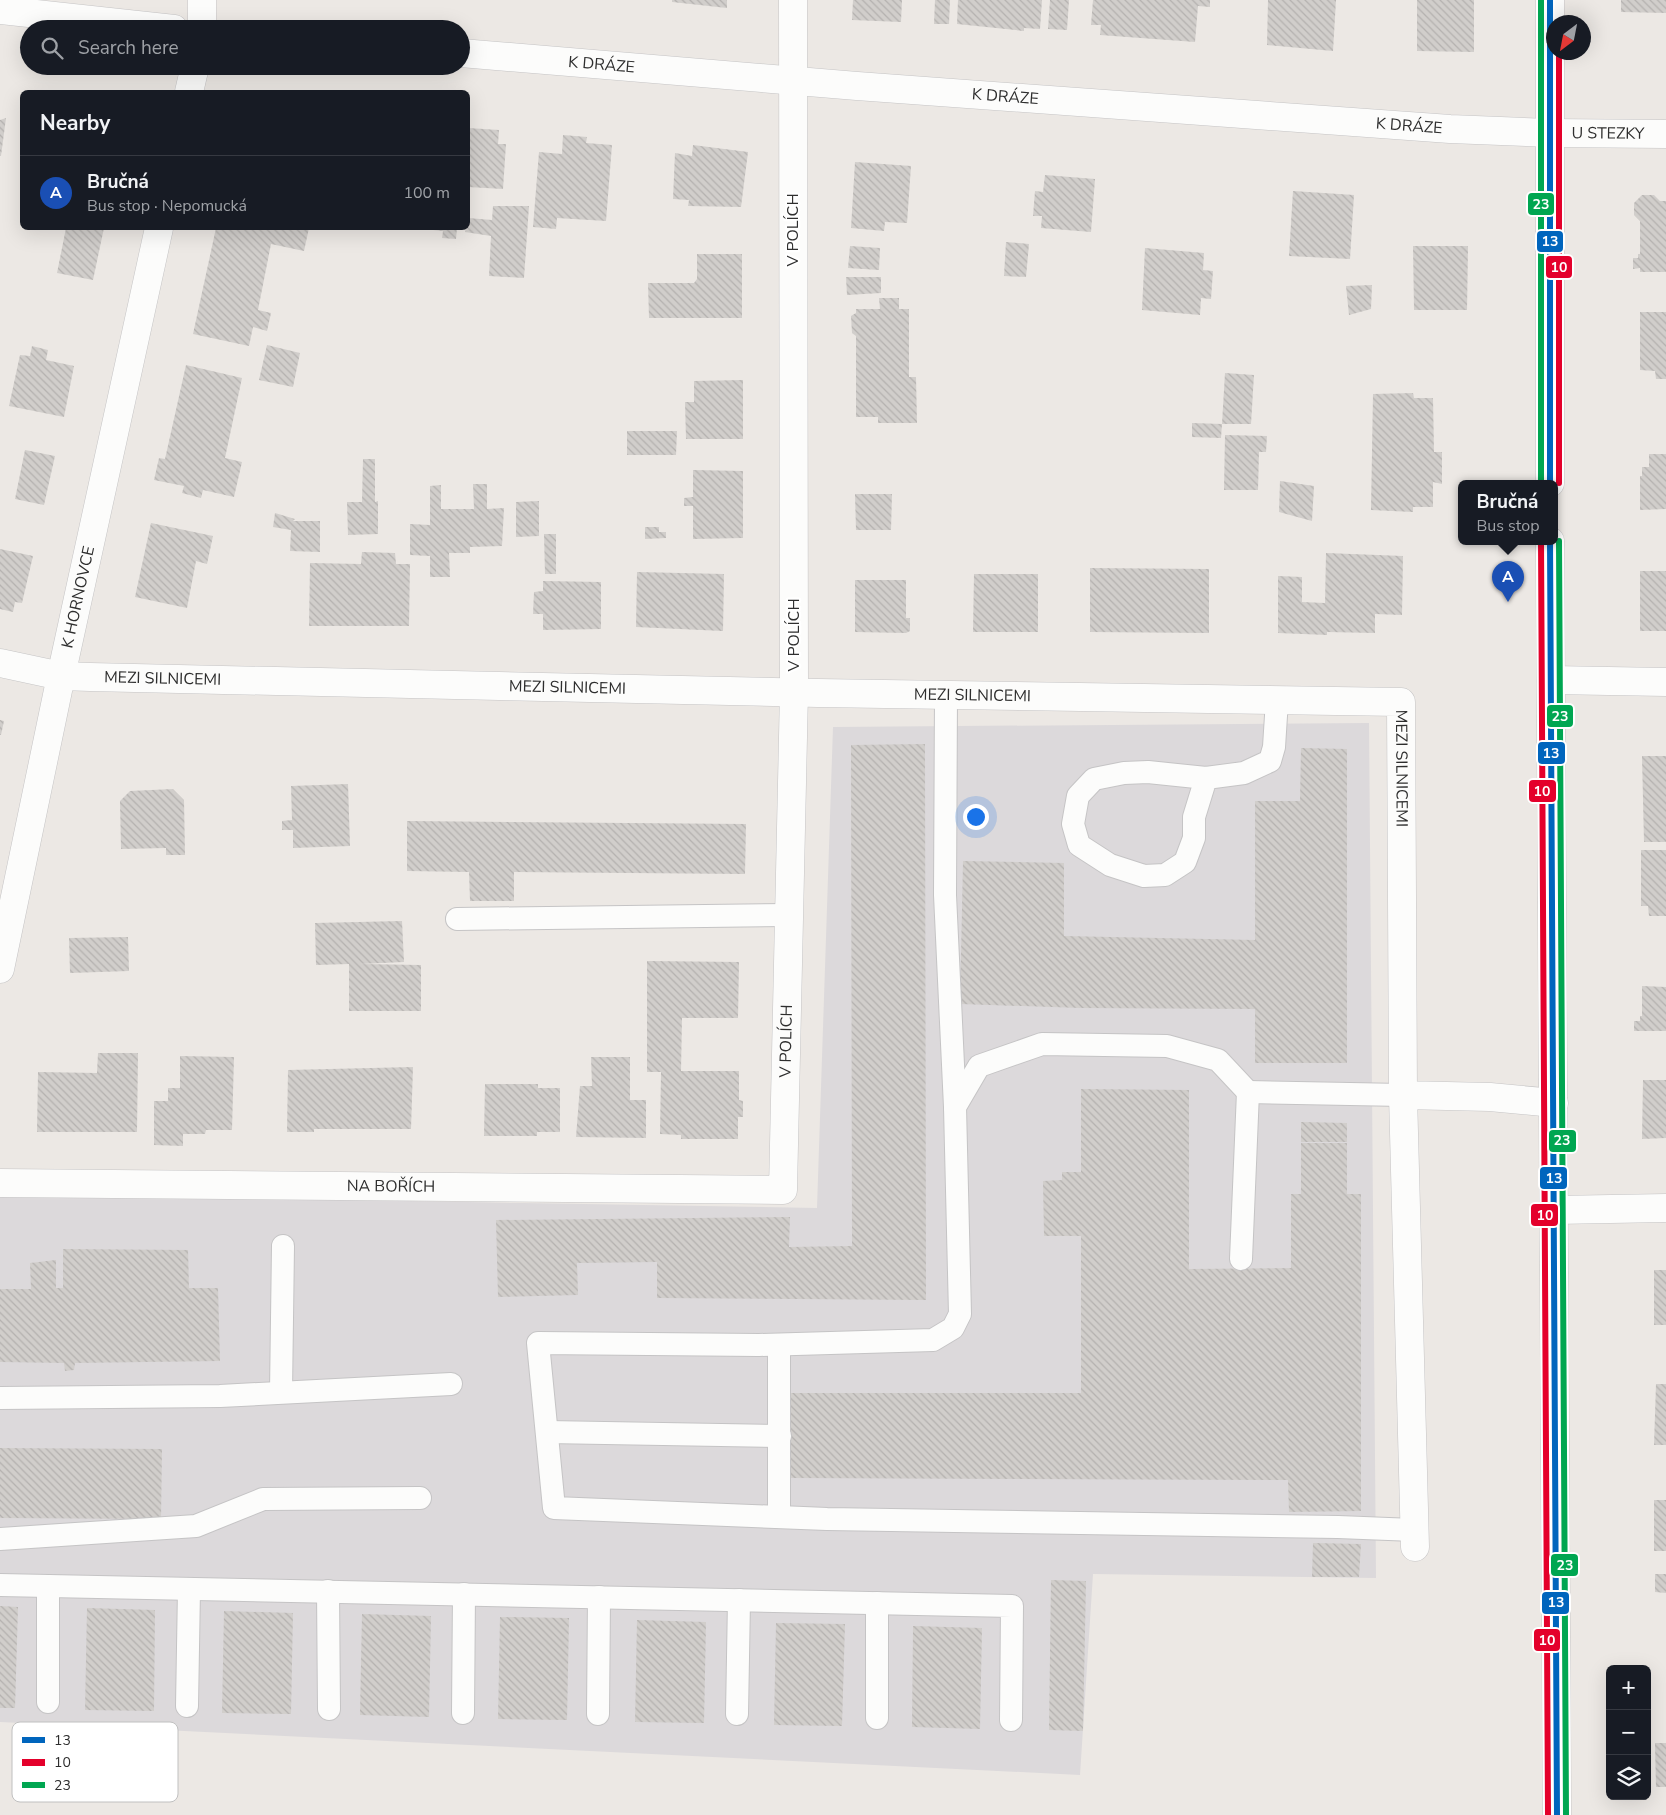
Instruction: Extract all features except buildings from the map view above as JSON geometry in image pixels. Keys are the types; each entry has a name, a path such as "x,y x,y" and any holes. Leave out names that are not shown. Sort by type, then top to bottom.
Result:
{"street":[{"path":"202,0 202,20"},
{"name":"V POLÍCH","path":"783,1190 794,692 793,0"},
{"path":"1550,0 1550,480"},
{"path":"0,10 92,20"},
{"name":"K DRÁZE","path":"470,54 793,81 1440,128 1549,133"},
{"path":"189,90 193,75"},
{"name":"U STEZKY","path":"1549,133 1666,134"},
{"name":"K HORNOVCE","path":"0,969 60,676 159,230"},
{"path":"1550,545 1557,1815"},
{"name":"MEZI SILNICEMI","path":"0,663 60,676 946,695 1401,702 1403,1095"},
{"path":"1551,680 1666,682"},
{"path":"1414,1538 1403,1095 1490,1097 1554,1103"},
{"name":"NA BOŘÍCH","path":"0,1183 783,1190"},
{"path":"1555,1210 1666,1208"}],"lane":[{"path":"946,695 945,895 955,1107 960,1314 953,1328 933,1340 779,1345 538,1343 554,1508 779,1517 1338,1527 1414,1538"},
{"path":"1206,778 1194,817 1194,838 1185,862 1165,875 1144,876 1110,865 1079,845 1073,824 1078,796 1094,778 1124,773 1148,772 1206,778 1244,773 1270,761 1274,747 1277,700"},
{"path":"457,919 789,916"},
{"path":"955,1107 979,1066 1042,1044 1167,1046 1218,1060 1248,1092 1241,1259"},
{"path":"1248,1092 1403,1095"},
{"path":"280,1392 283,1246"},
{"path":"779,1345 779,1517"},
{"path":"0,1398 220,1396 450,1384"},
{"path":"547,1432 780,1436"},
{"path":"0,1539 196,1526 262,1499 420,1498"},
{"path":"0,1584 1012,1606 1011,1720"},
{"path":"48,1586 48,1702"},
{"path":"187,1706 189,1589"},
{"path":"328,1591 329,1709"},
{"path":"463,1713 464,1594"},
{"path":"598,1714 599,1597"},
{"path":"737,1714 739,1600"},
{"path":"877,1718 878,1603"}],"shaded area":[{"path":"1369,723 1376,1578 1093,1574 1080,1775 178,1731 178,1722 0,1722 0,1194 817,1208 833,727"}],"transit line":[{"name":"23","path":"1541,0 1541,480"},
{"name":"13","path":"1550,0 1550,480"},
{"name":"10","path":"1559,60 1559,483"},
{"name":"23","path":"1559,541 1566,1815"},
{"name":"10","path":"1541,545 1548,1815"},
{"name":"13","path":"1550,545 1557,1815"}],"place":[{"name":"Bručná","path":"1508,602"}]}
